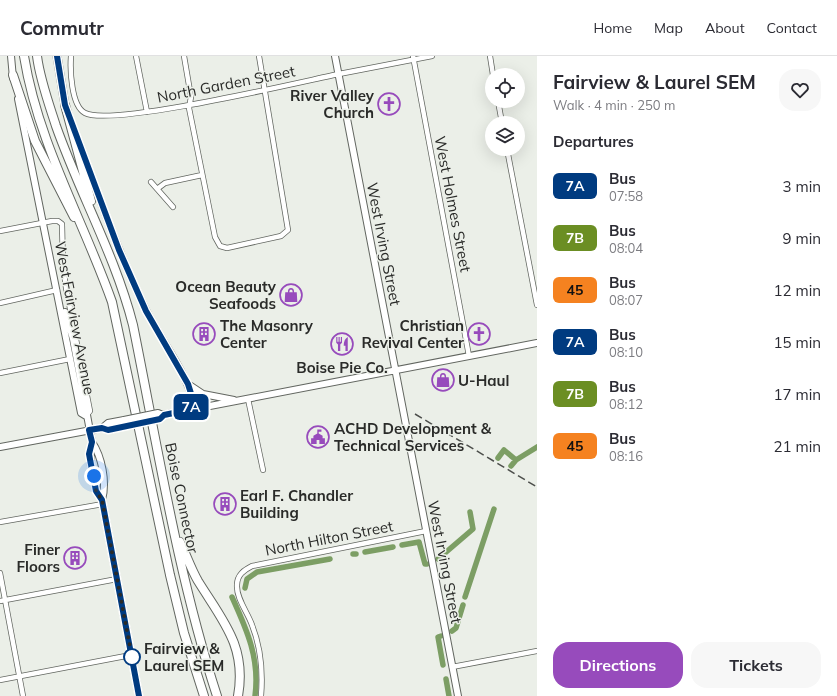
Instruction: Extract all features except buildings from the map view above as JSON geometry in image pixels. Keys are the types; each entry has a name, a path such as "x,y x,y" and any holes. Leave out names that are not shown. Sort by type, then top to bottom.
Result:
{"highway":[{"name":"Boise Connector","path":"24,56 27,76 40,125 94,254 112,302 171,582 184,633 204,696"},
{"name":"Boise Connector","path":"37,56 48,102 66,154 97,224 124,292 133,325 184,576 204,656 217,696"},
{"path":"13,75 35,141 63,199 94,254"},
{"path":"65,105 97,224"},
{"path":"174,528 197,579 224,618 233,637 238,658 238,696"}],"main road":[{"name":"West Fairview Avenue","path":"10,56 81,413 86,416 92,442 98,452 105,489 102,502"},
{"path":"57,56 65,105 133,282 162,341 188,384 193,400 188,410"},
{"name":"West Irving Street","path":"335,56 458,696"},
{"path":"57,290 73,339 86,416"},
{"path":"0,447 89,430 102,428 108,430 125,423 160,419 165,415 188,410 537,343"},
{"path":"188,384 203,394 240,400"},
{"name":"West Fairview Avenue","path":"92,442 89,454 96,491 102,502 139,696"}],"street":[{"name":"North Garden Street","path":"71,56 70,71 76,103 82,111 91,115 147,112 263,90 413,58 432,56"},
{"path":"136,56 147,112"},
{"path":"184,56 191,97 189,108 215,237 220,246 227,248 281,236 286,234 288,227 263,90 264,81 259,56"},
{"path":"490,56 492,68"},
{"name":"West Holmes Street","path":"413,58 469,356"},
{"path":"508,156 537,305"},
{"path":"157,189 165,183 202,175"},
{"path":"151,182 173,207"},
{"name":"West Fairview Avenue","path":"43,223 58,221 63,228 62,259 66,288 90,411 86,416"},
{"path":"0,231 43,223"},
{"path":"0,302 57,290"},
{"path":"0,373 70,359"},
{"path":"248,399 263,470"},
{"path":"0,522 102,502"},
{"name":"North Hilton Street","path":"261,696 261,660 253,626 238,592 237,584 239,576 252,566 426,531"},
{"path":"0,573 2,601 23,696"},
{"path":"2,601 117,579"},
{"path":"452,667 537,651"},
{"path":"0,680 131,655"}],"waterway":[{"path":"511,466 516,460 537,447"},
{"path":"498,458 504,450 516,460"},
{"path":"465,597 494,509"},
{"path":"438,559 473,529 470,512"},
{"path":"402,545 419,542 425,564 427,564"},
{"path":"365,552 393,547"},
{"path":"245,588 247,579 257,572 330,559"},
{"path":"232,597 243,621 254,657 256,670 255,696"},
{"path":"452,631 456,628 463,605"},
{"path":"441,636 438,637 443,665"},
{"path":"446,679 449,696"}],"railway":[{"path":"415,414 537,487"}],"bus line":[{"name":"7A","path":"57,56 61,88 65,105 119,250 146,311 188,384 193,400 188,410 164,415 160,419 108,430 102,428 89,430 92,442 89,454 96,491 102,500 139,696"}],"place":[{"name":"River Valley Church","path":"389,104"},
{"name":"Ocean Beauty Seafoods","path":"291,295"},
{"name":"The Masonry Center","path":"204,334"},
{"name":"Christian Revival Center","path":"479,334"},
{"name":"Boise Pie Co.","path":"342,344"},
{"name":"U-Haul","path":"443,380"},
{"name":"ACHD Development & Technical Services","path":"318,437"},
{"name":"Earl F. Chandler Building","path":"225,504"},
{"name":"Finer Floors","path":"75,558"},
{"name":"Fairview & Laurel SEM","path":"132,657"}],"route":[{"path":"94,476 96,491 102,500 132,657"}]}
